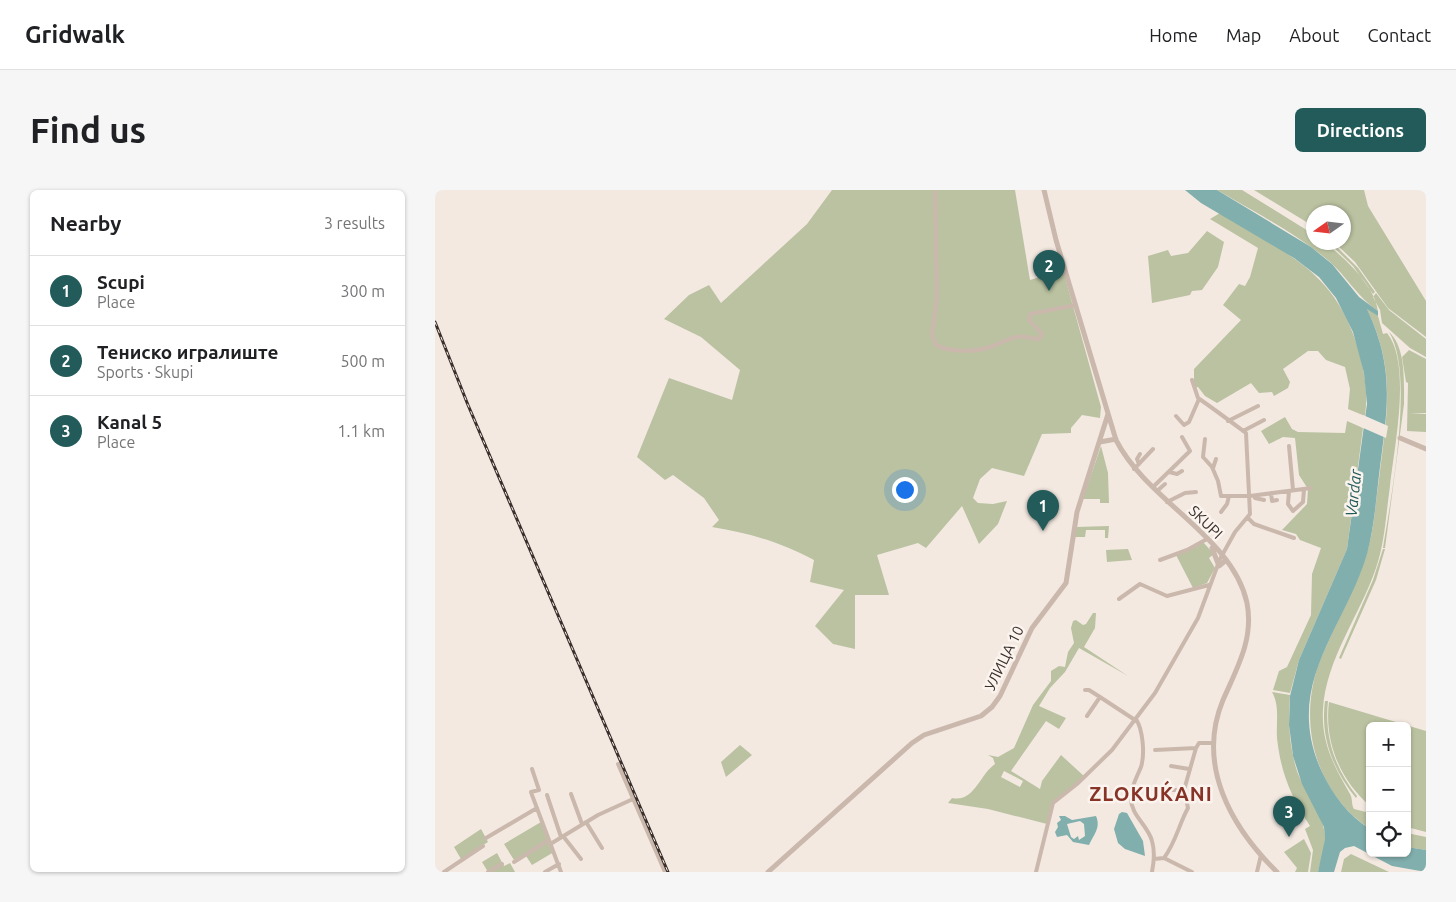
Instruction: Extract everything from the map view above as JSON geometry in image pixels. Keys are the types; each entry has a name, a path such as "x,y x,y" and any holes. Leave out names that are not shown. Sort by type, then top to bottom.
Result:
{"street":[{"path":"935,190 937,298 932,334 935,344 946,349 976,350 987,348 1014,337 1028,336 1039,339 1042,334 1029,320 1029,314 1076,305"},
{"name":"SKUPI","path":"1044,190 1116,439 1155,489 1224,558 1236,575 1245,596 1248,632 1241,661 1219,711 1213,743 1214,767 1223,799 1239,826 1261,855 1277,872"},
{"path":"1192,380 1195,393 1199,399 1217,409 1228,421 1246,434 1251,508"},
{"path":"1177,416 1185,424 1189,422 1199,399"},
{"path":"1228,421 1258,406"},
{"name":"УЛИЦА 10","path":"768,872 912,743 924,735 981,716 996,701 1032,628 1066,583 1077,512 1108,414"},
{"path":"1243,431 1264,420"},
{"path":"1155,489 1188,454 1190,449 1182,437"},
{"path":"1400,438 1426,449"},
{"path":"1100,442 1116,439"},
{"path":"1205,439 1203,456 1213,468 1218,481 1220,495 1257,496 1311,488"},
{"path":"1289,446 1291,490 1288,504 1293,511 1303,502 1304,489"},
{"path":"1136,466 1153,449"},
{"path":"1136,466 1137,458 1140,454"},
{"path":"1213,468 1216,459"},
{"path":"1171,462 1176,467"},
{"path":"1169,472 1177,474 1181,471"},
{"path":"1155,489 1165,484"},
{"path":"1167,502 1185,493 1196,492"},
{"path":"1271,493 1275,500 1273,507"},
{"path":"1240,495 1247,499 1251,508"},
{"path":"1221,512 1227,504 1229,496"},
{"path":"1257,496 1264,500"},
{"path":"1036,872 1053,803 1105,758 1155,694 1190,633 1209,585 1224,558 1235,532 1247,518 1257,496"},
{"path":"1247,518 1254,524 1294,538"},
{"path":"1160,560 1207,540 1219,566"},
{"path":"1119,599 1140,584 1166,596 1209,585"},
{"path":"1085,690 1135,719 1141,734 1141,764 1132,788 1131,801 1139,820 1152,841 1154,859 1152,872"},
{"path":"1087,716 1100,697"},
{"path":"1164,858 1179,833 1181,819 1188,808 1184,790 1196,748 1201,743 1213,743"},
{"path":"1155,750 1196,748"},
{"path":"618,764 665,872"},
{"path":"1171,766 1189,769"},
{"path":"532,769 539,790 531,792 561,872"},
{"path":"1154,790 1184,790"},
{"path":"571,794 584,823 601,848"},
{"path":"547,795 562,836 581,858"},
{"path":"514,862 584,823 633,799"},
{"path":"487,838 537,808"},
{"path":"444,872 483,846"},
{"path":"1257,872 1261,855"},
{"path":"1154,859 1164,858 1192,872"},
{"path":"488,872 502,864"},
{"path":"545,872 559,864"},
{"path":"496,867 499,872"}],"green space":[{"path":"832,190 1015,190 1030,280 1063,270 1101,407 1100,418 1082,415 1071,428 1071,433 1042,434 1024,476 992,468 980,479 973,498 978,503 993,504 1007,501 998,524 979,544 962,506 926,548 918,543 877,555 889,595 855,595 855,649 833,644 815,626 844,590 810,582 814,560 764,539 712,527 719,520 704,498 673,475 665,480 637,457 669,378 732,400 740,370 701,337 664,319 689,295 709,285 721,303 807,224"},
{"path":"1217,190 1242,190 1306,230 1306,244"},
{"path":"1254,190 1364,190 1368,206 1426,301 1426,337 1388,308 1355,262 1342,250 1351,250 1351,205 1306,205 1306,222"},
{"path":"1220,213 1287,253 1306,267 1337,301 1349,324 1361,360 1366,392 1365,416 1348,409 1350,389 1345,367 1326,360 1318,351 1308,351 1283,369 1290,382 1288,388 1274,396 1272,392 1259,393 1251,383 1217,403 1205,396 1198,387 1194,388 1194,369 1241,320 1223,305 1239,284 1245,286 1250,277 1258,248 1210,219"},
{"path":"1207,231 1224,242 1218,267 1202,290 1192,291 1190,295 1152,303 1148,256 1168,250 1171,256 1188,253"},
{"path":"1315,250 1334,250 1350,264 1371,291 1378,311 1363,298 1331,263"},
{"path":"1336,250 1340,250 1358,268 1375,292 1373,294 1353,266"},
{"path":"1376,293 1389,310 1426,339 1426,357 1410,348 1382,323 1380,310 1373,297"},
{"path":"1366,307 1378,316 1383,334 1387,333 1394,347 1399,365 1399,407 1385,527 1376,568 1330,672 1323,709 1324,733 1330,754 1351,796 1354,809 1366,812 1366,826 1351,814 1336,797 1325,777 1316,756 1311,734 1310,712 1312,689 1318,666 1359,574 1370,541 1374,520 1387,412 1386,372 1376,330"},
{"path":"1389,332 1399,346 1403,365 1404,404 1385,548 1383,548 1399,437 1401,405 1397,351"},
{"path":"1409,350 1426,359 1426,413 1410,413 1426,414 1426,432 1407,431 1408,383 1406,382 1402,357"},
{"path":"1285,417 1292,429 1298,432 1345,433 1347,421 1363,428 1347,549 1299,660 1290,693 1273,690 1279,671 1287,667 1311,615 1312,574 1321,548 1300,540 1296,534 1282,530 1307,504 1308,489 1299,475 1295,438 1283,437 1269,444 1261,431"},
{"path":"1101,446 1108,473 1109,503 1100,503 1100,499 1083,499"},
{"path":"1109,526 1108,538 1105,538 1105,530 1086,530 1085,537 1075,537 1076,527"},
{"path":"1202,541 1214,554 1209,558 1215,568 1207,583 1193,588 1176,555"},
{"path":"1128,549 1132,560 1107,562 1106,550"},
{"path":"1383,549 1385,549 1376,580 1341,659 1339,658 1373,580"},
{"path":"1093,613 1096,613 1095,628 1084,647 1128,676 1079,648 1065,672 1050,688 1039,706 1066,718 1059,729 1046,721 1011,771 1040,789 1042,781 1061,755 1085,777 1053,803 1047,824 988,809 948,803 952,798 966,796 976,787 995,764 993,758 988,755 998,757 1014,748 1033,705 1051,681 1051,671 1059,666 1065,667 1068,652 1074,643 1071,628 1073,621 1076,620 1083,625 1086,624","holes":["1004,771 1023,781 1020,787 1001,777"]},
{"path":"1272,692 1290,695 1290,733 1294,762 1324,829 1323,855 1318,872 1310,872 1313,850 1305,829 1310,826 1297,805 1281,763 1277,738 1277,708"},
{"path":"1325,701 1328,701 1328,727 1333,752 1349,786 1357,796 1356,798 1341,776 1330,753 1325,727"},
{"path":"1329,702 1396,722 1366,722 1366,802 1350,784 1336,759 1329,731"},
{"path":"1411,727 1426,731 1426,832 1411,828"},
{"path":"740,745 752,755 726,777 721,762"},
{"path":"541,822 548,840 514,860 504,844"},
{"path":"481,829 488,842 461,859 454,847"},
{"path":"1411,834 1426,837 1426,850 1411,848"},
{"path":"1304,839 1311,853 1308,872 1295,872 1297,868 1284,852"},
{"path":"548,842 554,852 532,865 526,856"},
{"path":"497,853 504,866 510,863 515,872 488,872 482,862"},
{"path":"1351,854 1389,872 1341,872 1344,859"}],"water":[{"path":"1185,190 1217,190 1306,244 1306,250 1315,250 1332,264 1359,297 1378,311 1378,316 1367,309 1382,352 1387,391 1385,430 1376,505 1367,554 1357,582 1321,659 1313,685 1309,712 1312,741 1322,772 1342,804 1366,826 1366,852 1354,846 1345,848 1340,852 1334,872 1318,872 1325,839 1324,827 1302,784 1293,756 1289,725 1290,696 1299,660 1347,549 1367,404 1364,373 1353,332 1336,298 1319,277 1294,258 1201,203"},
{"path":"1122,812 1127,813 1143,841 1145,856 1125,849 1118,843 1114,829 1119,814"},
{"path":"1059,816 1065,816 1072,820 1096,816 1098,824 1089,845 1073,842 1067,835 1057,837 1055,832 1058,827 1057,823 1061,820","holes":["1080,821 1084,824 1085,836 1079,840 1078,836 1074,839 1071,837 1067,824"]},
{"path":"1411,848 1426,850 1426,872 1392,866 1375,857 1411,857"}],"pier":[{"path":"1363,415 1388,426 1386,438 1361,427"}],"railway":[{"path":"435,322 468,405 668,872"}],"place":[{"name":"Тениско игралиште","path":"1049,291"},
{"name":"Scupi","path":"1043,531"},
{"name":"Kanal 5","path":"1289,837"}],"district":[{"name":"ZLOKUḰANI","path":"1151,793"}],"water label":[{"name":"Vardar","path":"1353,493"}]}
